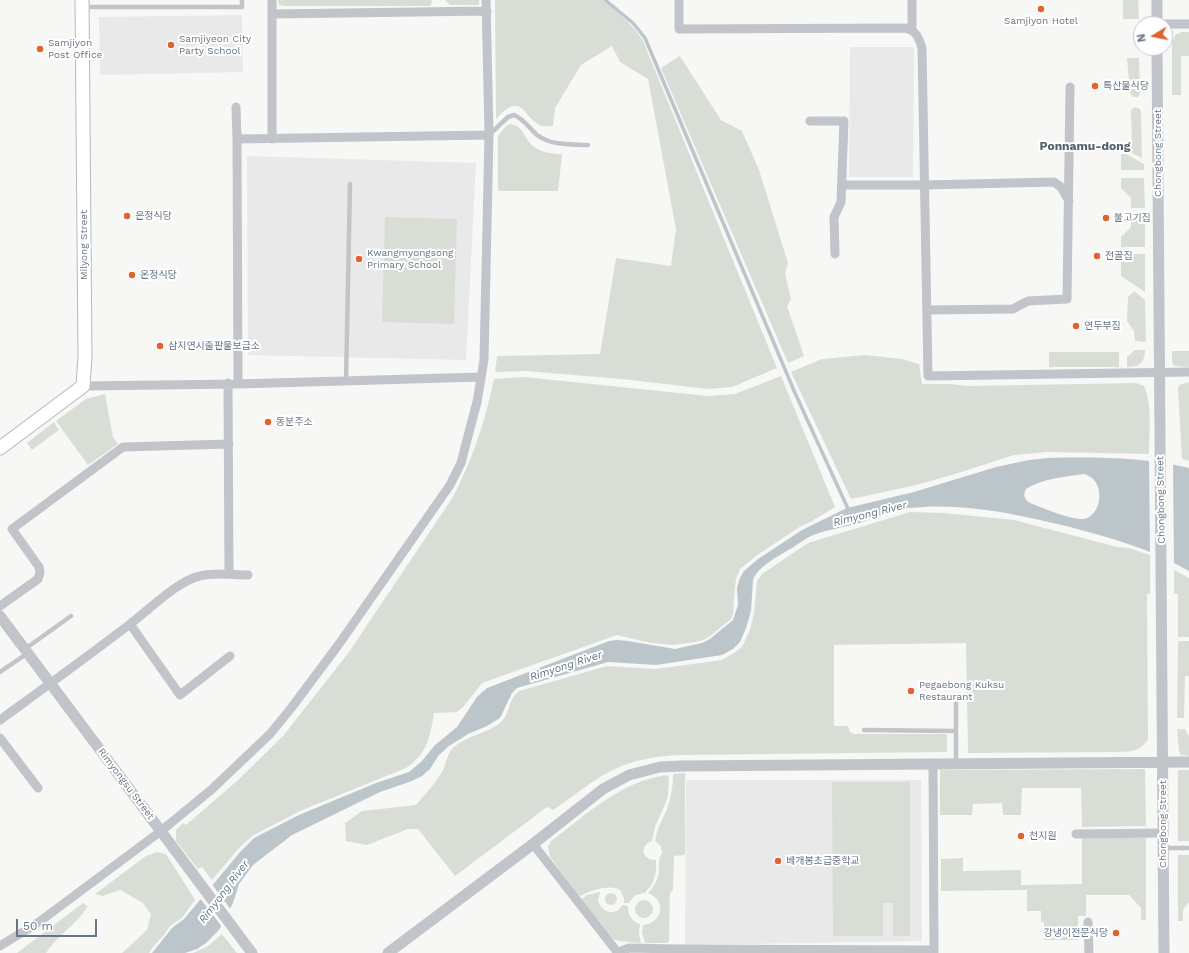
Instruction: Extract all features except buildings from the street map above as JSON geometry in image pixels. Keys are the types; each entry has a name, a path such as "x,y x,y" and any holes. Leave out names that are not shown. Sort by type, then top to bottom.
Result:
{"main road":[{"name":"Milyong Street","path":"82,4 84,386"},
{"path":"0,448 84,386"}],"street":[{"path":"272,0 272,139"},
{"path":"0,946 39,922 161,831 211,790 270,734 339,644 450,485 463,457 477,402 484,360 489,135 486,0"},
{"path":"679,0 679,30 912,29"},
{"path":"912,0 912,29 920,39 922,48 928,376 1189,372"},
{"path":"1157,0 1157,16"},
{"path":"272,14 487,11"},
{"path":"1173,24 1189,24"},
{"name":"Chongbong Street","path":"1157,56 1164,953"},
{"path":"927,310 1013,308 1028,302 1068,299 1070,87"},
{"path":"236,107 238,384"},
{"path":"810,121 844,121 842,202 834,217 835,254"},
{"path":"237,140 489,135"},
{"path":"842,185 1054,182 1061,187 1069,201"},
{"path":"84,386 238,384 481,377"},
{"path":"228,383 229,574"},
{"path":"0,606 38,579 40,572 39,567 12,530 123,447 229,444"},
{"path":"0,720 130,624 169,593 189,580 199,576 212,574 248,575"},
{"name":"Rimyongsu Street","path":"0,616 252,953"},
{"path":"130,624 180,695 230,656"},
{"path":"0,738 38,788"},
{"path":"388,953 533,844 603,789 629,775 646,770 681,766 1189,762"},
{"path":"533,844 617,953 629,948 677,950 934,951 933,763"},
{"path":"1076,834 1163,833"},
{"path":"1088,922 1089,953"}],"lane":[{"path":"82,4 242,7 242,0"},
{"path":"489,135 508,117 514,115 520,118 536,134 545,140 558,144 588,145"},
{"path":"346,381 350,184"},
{"path":"0,672 70,616"},
{"path":"956,698 956,763"},
{"path":"864,730 956,731"},
{"path":"1164,848 1189,848"}],"shaded area":[{"path":"278,0 432,0 431,5 428,6 284,6 279,5"},
{"path":"445,0 479,0 479,5 450,5"},
{"path":"495,0 602,0 624,19 639,35 643,41 777,368 732,387 708,389 622,379 525,371 495,372 497,356 600,354 616,258 671,266 676,229 648,79 620,62 612,46 581,65 555,108 553,126 544,126 536,123 518,106 512,106 505,110 496,119"},
{"path":"1123,0 1138,0 1139,16 1133,16 1133,19 1123,19"},
{"name":"Samjiyeon City Party School","path":"242,15 243,72 100,75 99,17"},
{"path":"1182,32 1189,32 1189,56 1181,56 1181,95 1172,95 1172,56 1173,40 1175,35"},
{"path":"850,47 914,47 913,177 849,177"},
{"path":"680,56 721,120 742,131 759,170 788,263 785,273 791,299 787,306 804,356 788,363 661,68"},
{"path":"1127,58 1139,58 1140,93 1138,97 1133,97 1130,93"},
{"path":"1135,107 1140,109 1141,112 1142,158 1125,150 1121,150 1121,145 1132,144 1131,110"},
{"path":"510,124 518,127 530,143 537,149 549,153 562,154 558,191 498,191 498,136 505,127"},
{"path":"1121,154 1126,154 1144,164 1144,170 1121,170"},
{"name":"Kwangmyongsong Primary School","path":"247,156 476,163 466,360 248,355"},
{"path":"1121,178 1144,178 1145,208 1131,208 1131,198 1121,188"},
{"path":"1145,216 1145,247 1121,247 1121,237 1131,227 1131,217"},
{"path":"385,217 457,219 454,324 382,322"},
{"path":"1121,254 1145,254 1145,292 1121,276"},
{"path":"1134,291 1145,300 1146,342 1135,341 1134,331 1127,321 1128,297"},
{"path":"1135,350 1145,350 1144,358 1138,365 1127,367 1127,357"},
{"path":"1172,351 1189,351 1189,367 1174,366 1172,362"},
{"path":"1049,352 1119,352 1119,367 1049,367"},
{"path":"865,355 902,359 919,364 922,384 951,384 967,386 1136,383 1144,386 1149,402 1149,454 1047,452 1014,455 916,485 851,499 791,372 822,359"},
{"path":"781,376 835,507 801,526 756,556 740,569 736,579 733,614 731,619 709,637 701,641 675,645 651,643 617,635 482,683 464,706 457,712 434,713 427,744 419,756 406,768 300,811 252,836 239,848 212,880 202,867 198,869 176,841 176,830 183,823 186,825 237,781 283,736 349,652 453,497 478,440 494,379 524,377 708,396 735,394"},
{"path":"1189,382 1189,461 1182,459 1178,389 1179,385"},
{"path":"105,394 113,437 118,444 88,465 56,421 86,399"},
{"path":"54,422 59,430 32,450 27,443"},
{"path":"910,512 944,513 1014,520 1117,547 1129,548 1150,555 1150,594 1147,594 1148,739 1139,749 1118,752 968,753 966,643 834,645 834,726 848,726 850,732 854,734 947,734 947,752 679,755 662,756 637,761 605,774 553,810 547,807 455,876 418,829 408,829 367,845 346,841 345,823 362,811 416,805 441,774 448,755 452,749 464,740 492,728 503,720 513,697 519,691 607,666 656,669 722,660 742,647 750,630 754,613 757,581 762,574 808,543"},
{"path":"1174,570 1189,578 1189,637 1178,637 1178,594 1174,594"},
{"path":"1178,641 1189,641 1189,676 1185,676 1184,718 1177,718"},
{"path":"1177,729 1185,729 1189,737 1189,756 1181,755 1179,752"},
{"path":"1145,769 1146,826 1082,827 1081,788 1022,788 1021,815 1003,815 1002,803 973,804 972,815 940,815 940,770"},
{"path":"1178,770 1189,770 1189,841 1178,841"},
{"path":"685,773 685,855 674,856 673,890 670,893 669,941 667,943 645,943 642,932 643,925 655,920 660,911 658,901 648,893 658,878 659,861 662,853 661,846 655,841 656,836 670,801 673,774"},
{"path":"667,775 669,777 668,796 655,827 652,841 645,846 644,849 645,855 648,858 651,860 656,860 656,872 652,884 645,893 635,895 629,903 624,903 624,898 620,890 616,888 600,888 581,896 578,895 550,857 548,847 551,841 591,810 620,791 650,778"},
{"path":"686,780 921,780 922,941 685,945"},
{"path":"832,782 910,782 910,936 893,936 893,903 883,903 883,936 833,936"},
{"path":"1082,838 1146,838 1146,920 1141,920 1141,908 1129,895 1086,895 1086,916 1078,916 1078,940 1044,940 1044,922 1041,922 1041,911 1027,911 1027,890 941,891 941,859 963,858 963,871 1021,870 1021,885 1082,884"},
{"path":"157,852 166,854 195,900 182,918 170,926 149,953 122,953 147,930 151,914 143,903 120,890 103,896 95,894 146,856"},
{"path":"1178,855 1189,855 1189,902 1183,910 1183,921 1178,921"},
{"path":"600,892 598,901 606,911 613,912 619,909 622,905 628,906 631,917 634,921 640,924 639,933 641,943 613,939 582,900 587,895"},
{"path":"609,893 613,893 617,899 613,905 609,905 605,901 605,897"},
{"path":"640,900 648,900 653,905 651,916 648,918 640,918 635,913 635,905"},
{"path":"83,903 88,906 84,912 46,953 17,953"},
{"path":"222,934 237,953 193,953 208,946"}],"water":[{"name":"Rimyong River","path":"1048,458 1119,458 1172,464 1189,468 1189,571 1146,550 1101,535 1030,518 990,510 970,508 929,507 902,509 859,523 813,535 764,566 755,575 753,580 751,611 746,628 740,642 733,649 722,655 656,665 608,662 517,688 512,693 500,718 487,726 468,734 449,746 439,755 430,769 422,776 380,792 292,835 253,865 239,884 233,903 219,930 206,943 197,949 185,953 152,953 172,928 184,919 241,851 254,838 299,815 376,783 409,772 421,762 435,745 457,727 477,697 487,688 609,641 628,641 675,649 702,643 710,639 733,620 738,605 737,588 744,571 758,559 802,530 847,508 914,492 996,467 1029,460","holes":["1084,474 1096,483 1099,490 1098,505 1095,512 1084,519 1071,518 1049,511 1030,503 1025,497 1026,489 1040,482"]}],"pier":[{"path":"1149,460 1173,462 1174,565 1150,554"},
{"path":"211,883 232,911 223,928 199,897"}],"waterway":[{"name":"Rimyong River","path":"605,0 633,23 645,38 795,393 849,511"}],"place":[{"name":"Samjiyon Hotel","path":"1041,9"},
{"name":"Samjiyeon City Party School","path":"171,45"},
{"name":"Samjiyon Post Office","path":"40,49"},
{"name":"특산물식당","path":"1095,86"},
{"name":"은정식당","path":"127,216"},
{"name":"불고기집","path":"1106,218"},
{"name":"전골집","path":"1097,256"},
{"name":"Kwangmyongsong Primary School","path":"359,259"},
{"name":"온정식당","path":"132,275"},
{"name":"연두부집","path":"1076,326"},
{"name":"삼지연시출판물보급소","path":"160,346"},
{"name":"동분주소","path":"268,422"},
{"name":"Pegaebong Kuksu Restaurant","path":"911,691"},
{"name":"천지원","path":"1021,836"},
{"name":"베개봉초급중학교","path":"778,861"},
{"name":"강냉이전문식당","path":"1116,933"}],"district":[{"name":"Ponnamu-dong","path":"1085,146"}]}
